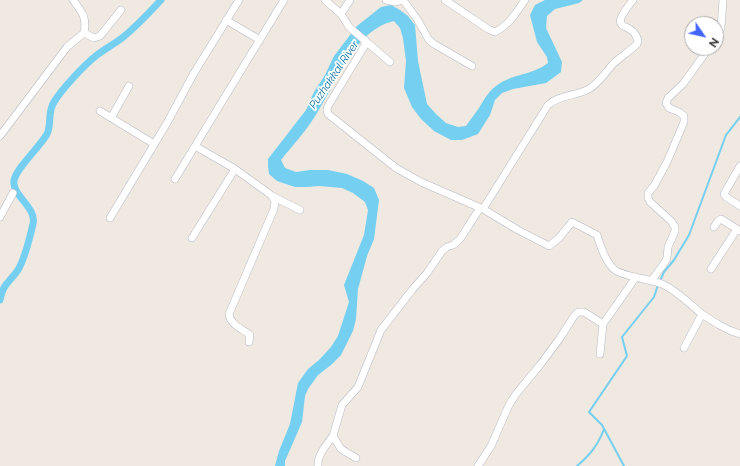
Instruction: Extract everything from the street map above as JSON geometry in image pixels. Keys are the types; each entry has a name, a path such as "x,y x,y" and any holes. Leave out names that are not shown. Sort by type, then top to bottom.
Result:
{"street":[{"path":"0,136 67,47 84,33 86,23 82,13 73,0"},
{"path":"110,218 154,144 190,79 239,0"},
{"path":"175,179 284,0"},
{"path":"324,0 342,14 349,27 390,62"},
{"path":"342,14 350,0"},
{"path":"386,0 395,2 403,0 417,19 429,40 472,66"},
{"path":"445,0 488,29 495,32 503,28 512,19 525,0"},
{"path":"318,466 318,462 324,448 333,436 342,405 358,387 381,330 427,273 442,251 460,239 548,106 556,99 591,87 637,44 638,41 634,33 620,22 620,18 633,0"},
{"path":"722,16 723,0"},
{"path":"84,33 94,38 100,36 121,10"},
{"path":"226,20 260,40"},
{"path":"365,40 365,45 327,110 328,114 396,168 421,182 481,209 549,246 559,238 572,222 597,235 606,259 615,270 658,283 683,297 702,314 722,327 740,334"},
{"path":"658,283 667,258 668,247 675,231 671,221 650,202 648,194 667,162 684,122 684,116 679,112 668,108 666,103 668,98 682,84 703,56"},
{"path":"111,118 129,86"},
{"path":"100,111 154,144"},
{"path":"195,146 235,169 270,195 300,210"},
{"path":"740,166 724,194 740,206"},
{"path":"192,238 235,169"},
{"path":"0,217 13,193"},
{"path":"249,342 250,335 233,323 229,314 274,209 275,201 270,195"},
{"path":"712,269 739,230 721,219 714,227"},
{"path":"600,354 603,324 636,277"},
{"path":"478,466 491,446 509,405 516,394 540,365 574,316 578,312 584,312 603,324"},
{"path":"684,348 702,314"},
{"path":"333,436 341,449 356,458"}],"water":[{"name":"Puzhakkal River","path":"545,0 583,0 579,3 555,9 547,16 546,28 562,62 561,72 546,83 513,89 502,93 495,100 490,115 478,134 462,140 451,140 434,131 421,119 412,107 404,88 406,61 403,38 400,28 394,21 380,26 368,35 358,46 339,73 313,119 281,160 285,168 296,172 328,170 347,174 374,188 379,200 374,239 367,256 358,289 356,319 353,331 341,355 318,375 308,389 305,396 302,422 285,461 285,466 275,466 279,451 290,424 298,383 308,369 331,347 338,336 349,302 344,285 364,235 368,210 365,202 353,193 342,188 320,186 295,187 277,181 269,174 268,159 306,110 334,56 357,26 381,7 391,5 408,16 415,25 418,61 427,104 446,123 458,127 466,126 493,88 508,79 536,70 548,63 547,57 537,42 530,15 535,5"}],"waterway":[{"path":"0,300 5,286 21,265 33,224 31,212 14,186 15,176 47,134 51,110 54,102 86,65 97,55 127,34 161,0"},
{"path":"660,281 664,272 674,260 689,235 726,135 740,117"},
{"path":"624,466 602,425 589,412 627,356 622,337 654,297 658,285"},
{"path":"577,466 593,449 604,429"}]}
